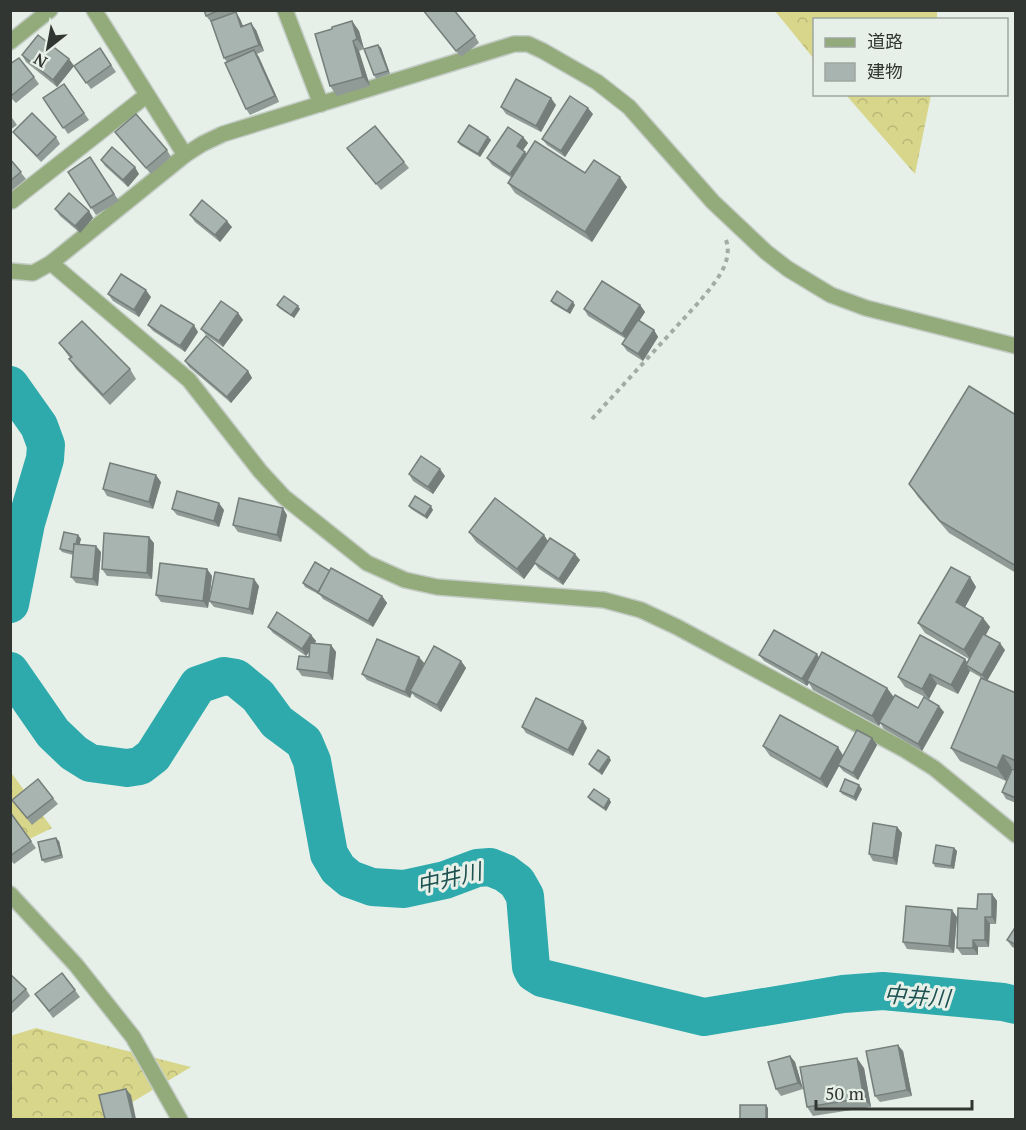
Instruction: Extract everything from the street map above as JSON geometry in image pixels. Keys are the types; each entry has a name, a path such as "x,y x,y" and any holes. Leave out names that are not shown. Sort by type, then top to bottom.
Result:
{"street":[{"path":"10,42 50,10"},
{"path":"94,10 185,154"},
{"path":"285,10 321,104"},
{"path":"10,271 33,273 51,263 185,154 223,134 514,44 528,44 597,82 629,107 713,202 766,252 788,269 831,295 866,308 1016,346"},
{"path":"12,201 147,95"},
{"path":"51,263 189,380 260,471 284,497 367,563 405,580 436,587 574,596 604,600 641,610 678,627 905,750 934,768 1016,835"},
{"path":"10,894 76,965 133,1036 180,1119"}],"path":[{"path":"592,419 715,283 728,256 728,244 724,234"}],"green space":[{"path":"775,11 937,11 937,18 813,18 813,58"},
{"path":"847,96 931,96 915,174"},
{"path":"10,771 52,828 11,848 10,848"},
{"path":"36,1028 191,1067 104,1119 11,1119 10,1036"}],"building":[{"path":"204,10 219,10 206,16"},
{"path":"423,10 454,10 475,36 456,51"},
{"path":"236,12 241,27 251,23 259,45 224,58 211,21"},
{"path":"352,21 357,39 353,41 363,77 330,86 315,34"},
{"path":"38,35 69,59 53,80 22,55"},
{"path":"378,45 388,71 374,75 364,49"},
{"path":"100,48 111,65 86,83 74,66"},
{"path":"254,50 275,96 246,109 225,63"},
{"path":"19,58 34,77 11,96 10,64"},
{"path":"516,79 551,98 536,126 501,107"},
{"path":"64,84 84,113 63,128 43,98"},
{"path":"570,96 588,108 561,151 542,139"},
{"path":"32,113 56,137 37,156 13,132"},
{"path":"136,114 167,150 146,168 115,132"},
{"path":"469,125 488,137 478,154 458,142"},
{"path":"375,126 404,162 376,184 347,148"},
{"path":"508,127 523,137 517,146 525,152 510,174 487,158"},
{"path":"535,141 585,173 594,160 620,177 585,232 508,183"},
{"path":"112,147 135,167 123,180 101,160"},
{"path":"90,157 114,194 91,208 68,172"},
{"path":"10,159 21,172 10,181"},
{"path":"69,193 89,211 75,226 55,209"},
{"path":"202,200 227,221 215,235 190,215"},
{"path":"121,274 146,290 134,310 108,294"},
{"path":"602,281 640,305 622,334 584,309"},
{"path":"557,291 573,302 567,311 551,301"},
{"path":"284,296 298,306 291,315 277,305"},
{"path":"221,301 238,313 219,341 201,329"},
{"path":"161,305 194,325 180,346 148,325"},
{"path":"638,320 654,330 638,354 622,344"},
{"path":"82,321 130,369 103,395 69,359 72,357 59,343"},
{"path":"206,336 248,371 227,397 185,361"},
{"path":"969,386 1016,415 1016,566 940,521 909,484"},
{"path":"421,456 440,469 428,487 409,474"},
{"path":"110,463 156,475 149,502 103,489"},
{"path":"177,491 219,503 214,521 172,509"},
{"path":"415,496 431,506 425,516 409,506"},
{"path":"239,498 283,508 277,535 233,525"},
{"path":"495,498 544,535 517,569 469,532"},
{"path":"64,532 78,535 76,544 74,544 74,552 60,549"},
{"path":"104,533 149,537 147,573 102,569"},
{"path":"550,538 575,554 559,579 534,562"},
{"path":"74,544 96,546 93,579 71,577"},
{"path":"315,562 330,571 318,592 303,583"},
{"path":"160,563 207,569 203,601 156,595"},
{"path":"951,567 970,577 956,602 983,618 964,650 918,623"},
{"path":"331,568 382,596 368,621 318,593"},
{"path":"215,572 254,579 249,609 209,601"},
{"path":"277,612 311,635 302,649 268,627"},
{"path":"774,630 817,654 802,679 759,655"},
{"path":"983,634 1000,643 982,675 966,665"},
{"path":"920,635 965,659 951,685 930,674 922,689 898,677"},
{"path":"377,639 419,657 405,692 362,674"},
{"path":"310,643 331,645 328,673 297,669 299,656 309,657"},
{"path":"434,646 461,661 437,705 410,691"},
{"path":"822,652 887,688 872,716 807,681"},
{"path":"981,678 1016,693 1016,761 1003,755 997,768 951,748"},
{"path":"895,695 918,708 924,697 939,706 918,744 879,722"},
{"path":"536,698 583,721 568,750 522,727"},
{"path":"780,715 838,747 820,779 763,746"},
{"path":"857,730 872,738 853,773 838,765"},
{"path":"598,750 609,757 599,771 589,764"},
{"path":"1012,769 1016,770 1016,798 1002,792"},
{"path":"38,779 53,798 27,818 12,800"},
{"path":"845,779 859,785 854,797 840,791"},
{"path":"594,789 609,799 604,808 588,797"},
{"path":"10,812 31,841 10,856"},
{"path":"873,823 897,827 893,858 869,854"},
{"path":"56,838 61,855 42,860 38,842"},
{"path":"936,845 954,848 951,866 933,863"},
{"path":"978,894 992,894 992,917 985,917 985,940 973,940 973,948 957,948 958,908 977,909"},
{"path":"906,906 952,910 949,946 903,942"},
{"path":"1016,926 1016,945 1007,940"},
{"path":"62,973 75,990 49,1011 35,994"},
{"path":"10,974 26,989 10,1004"},
{"path":"898,1045 907,1090 875,1096 866,1051"},
{"path":"790,1056 798,1083 776,1089 768,1062"},
{"path":"857,1058 864,1098 807,1107 800,1067"},
{"path":"126,1089 133,1119 105,1119 99,1095"},
{"path":"740,1105 766,1105 766,1119 740,1119"}],"waterway":[{"name":"中井川","path":"10,385 39,426 46,445 45,459 26,523 10,604"},
{"name":"中井川","path":"10,671 53,733 74,753 90,763 127,768 140,766 153,756 198,685 224,676 236,678 258,696 277,722 304,742 312,761 329,854 338,869 350,879 372,887 404,889 445,880 477,868 490,867 505,873 517,882 525,896 531,967 534,973 542,978 704,1017 843,994 883,991 1016,1005"}]}
